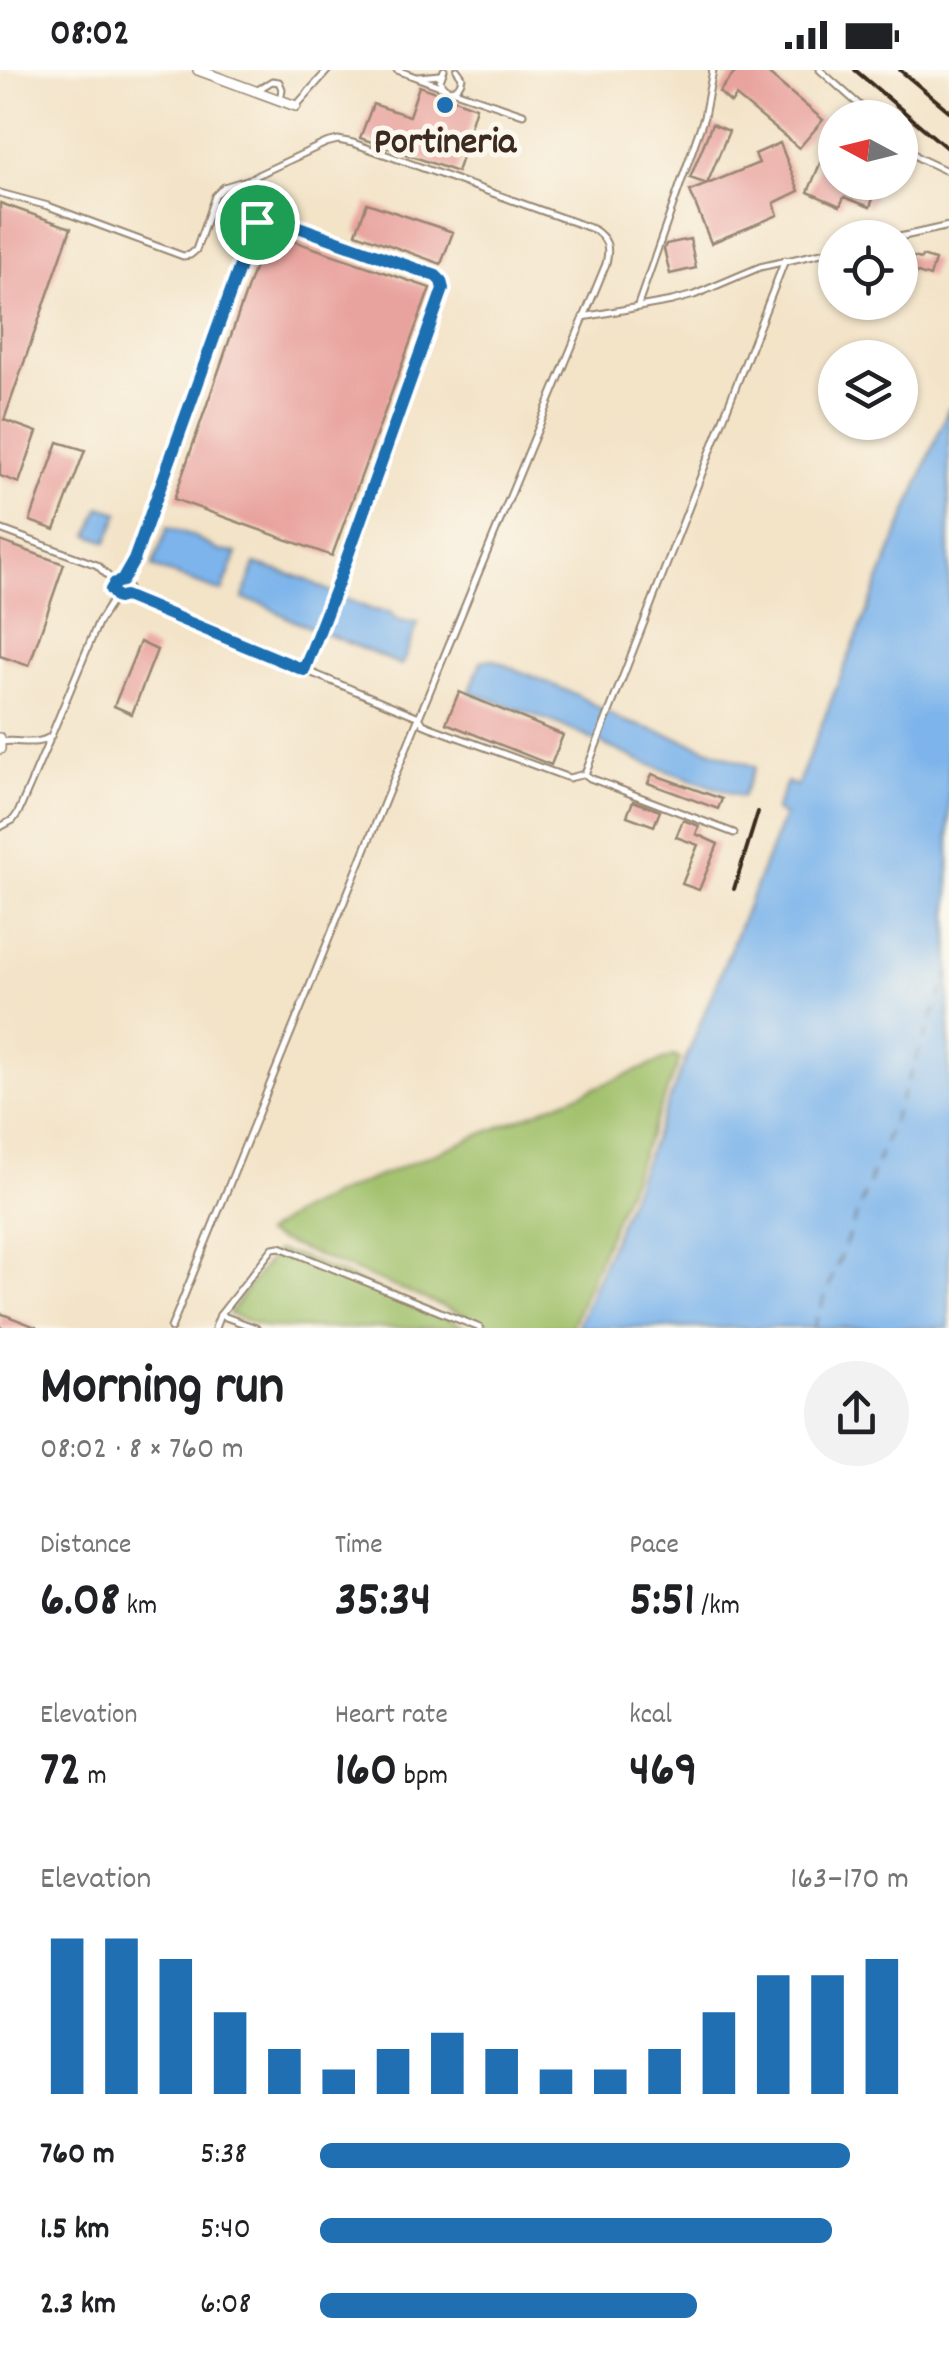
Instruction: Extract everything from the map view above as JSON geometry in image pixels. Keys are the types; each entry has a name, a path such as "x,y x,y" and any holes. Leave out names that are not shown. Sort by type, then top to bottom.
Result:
{"street":[{"path":"198,70 296,106"}],"lane":[{"path":"296,106 328,70"},
{"path":"397,70 522,114"},
{"path":"452,90 462,77 457,70"},
{"path":"638,307 704,117 713,70"},
{"path":"820,70 854,100"},
{"path":"416,78 442,73 443,87"},
{"path":"256,91 272,81 279,82 280,100"},
{"path":"460,84 473,96"},
{"path":"0,193 48,206 183,256 190,255 196,250 220,189 338,140 593,229 603,236 609,248 606,264 170,1328"},
{"path":"918,157 949,172"},
{"path":"115,596 111,590 134,560 260,218 273,218 436,276 443,292 304,670"},
{"path":"918,233 949,226"},
{"path":"583,317 694,294 760,267 818,253"},
{"path":"585,774 785,260"},
{"path":"0,529 97,566 128,586 125,596"},
{"path":"115,596 125,596 419,717 430,727 568,778 585,774"},
{"path":"0,827 18,814 98,623 115,596"},
{"path":"0,743 40,742 51,736"},
{"path":"585,774 734,833"},
{"path":"215,1328 220,1315 272,1248 280,1247 480,1328"},
{"path":"220,1315 256,1328"}],"green space":[{"path":"673,1056 680,1059 571,1328 496,1328 264,1234 333,1195"},
{"path":"277,1251 296,1255 469,1328 267,1328 229,1314"}],"water":[{"path":"949,407 949,1328 577,1328 784,816 775,811 787,782 797,786"},
{"path":"100,507 119,513 107,542 89,535"},
{"path":"168,527 219,551 237,553 222,592 152,567"},
{"path":"255,564 305,579 373,610 389,612 399,621 418,623 402,665 263,604 243,599"},
{"path":"491,659 577,695 621,720 755,767 742,797 645,763 556,723 470,692 481,661"}],"building":[{"path":"737,70 764,70 818,116 818,126 799,148 736,96 731,103 719,92"},
{"path":"419,86 476,107 457,172 360,138 373,104 409,116"},
{"path":"712,124 729,131 707,184 690,178"},
{"path":"780,143 799,191 774,203 778,215 711,243 690,191 759,163 755,154"},
{"path":"818,168 818,196 808,192"},
{"path":"852,200 873,200 870,207"},
{"path":"0,203 71,228 4,420 37,432 19,483 0,476"},
{"path":"367,203 453,232 441,264 356,233"},
{"path":"267,232 430,288 332,556 174,499"},
{"path":"690,239 696,268 670,274 666,244"},
{"path":"922,256 935,260 930,277 918,273 918,258"},
{"path":"58,442 85,450 55,530 30,521"},
{"path":"0,541 64,564 29,666 0,656"},
{"path":"140,642 157,650 132,714 114,706"},
{"path":"459,692 563,735 551,765 446,723"},
{"path":"652,774 722,799 718,809 648,783"},
{"path":"633,801 660,811 654,826 627,816"},
{"path":"683,820 699,826 696,834 718,844 699,890 682,884 698,845 676,837"},
{"path":"0,1313 36,1327 36,1328 0,1328"}],"ferry route":[{"path":"813,1328 949,974"}],"railway":[{"path":"855,70 949,150"},
{"path":"900,70 949,111"},
{"path":"734,889 758,812"}],"place":[{"name":"Portineria","path":"445,105"}],"route":[{"path":"264,217 273,218 436,276 443,289 304,670 125,596 118,598 111,590 113,584 122,581 134,560 257,222 264,217"}]}
